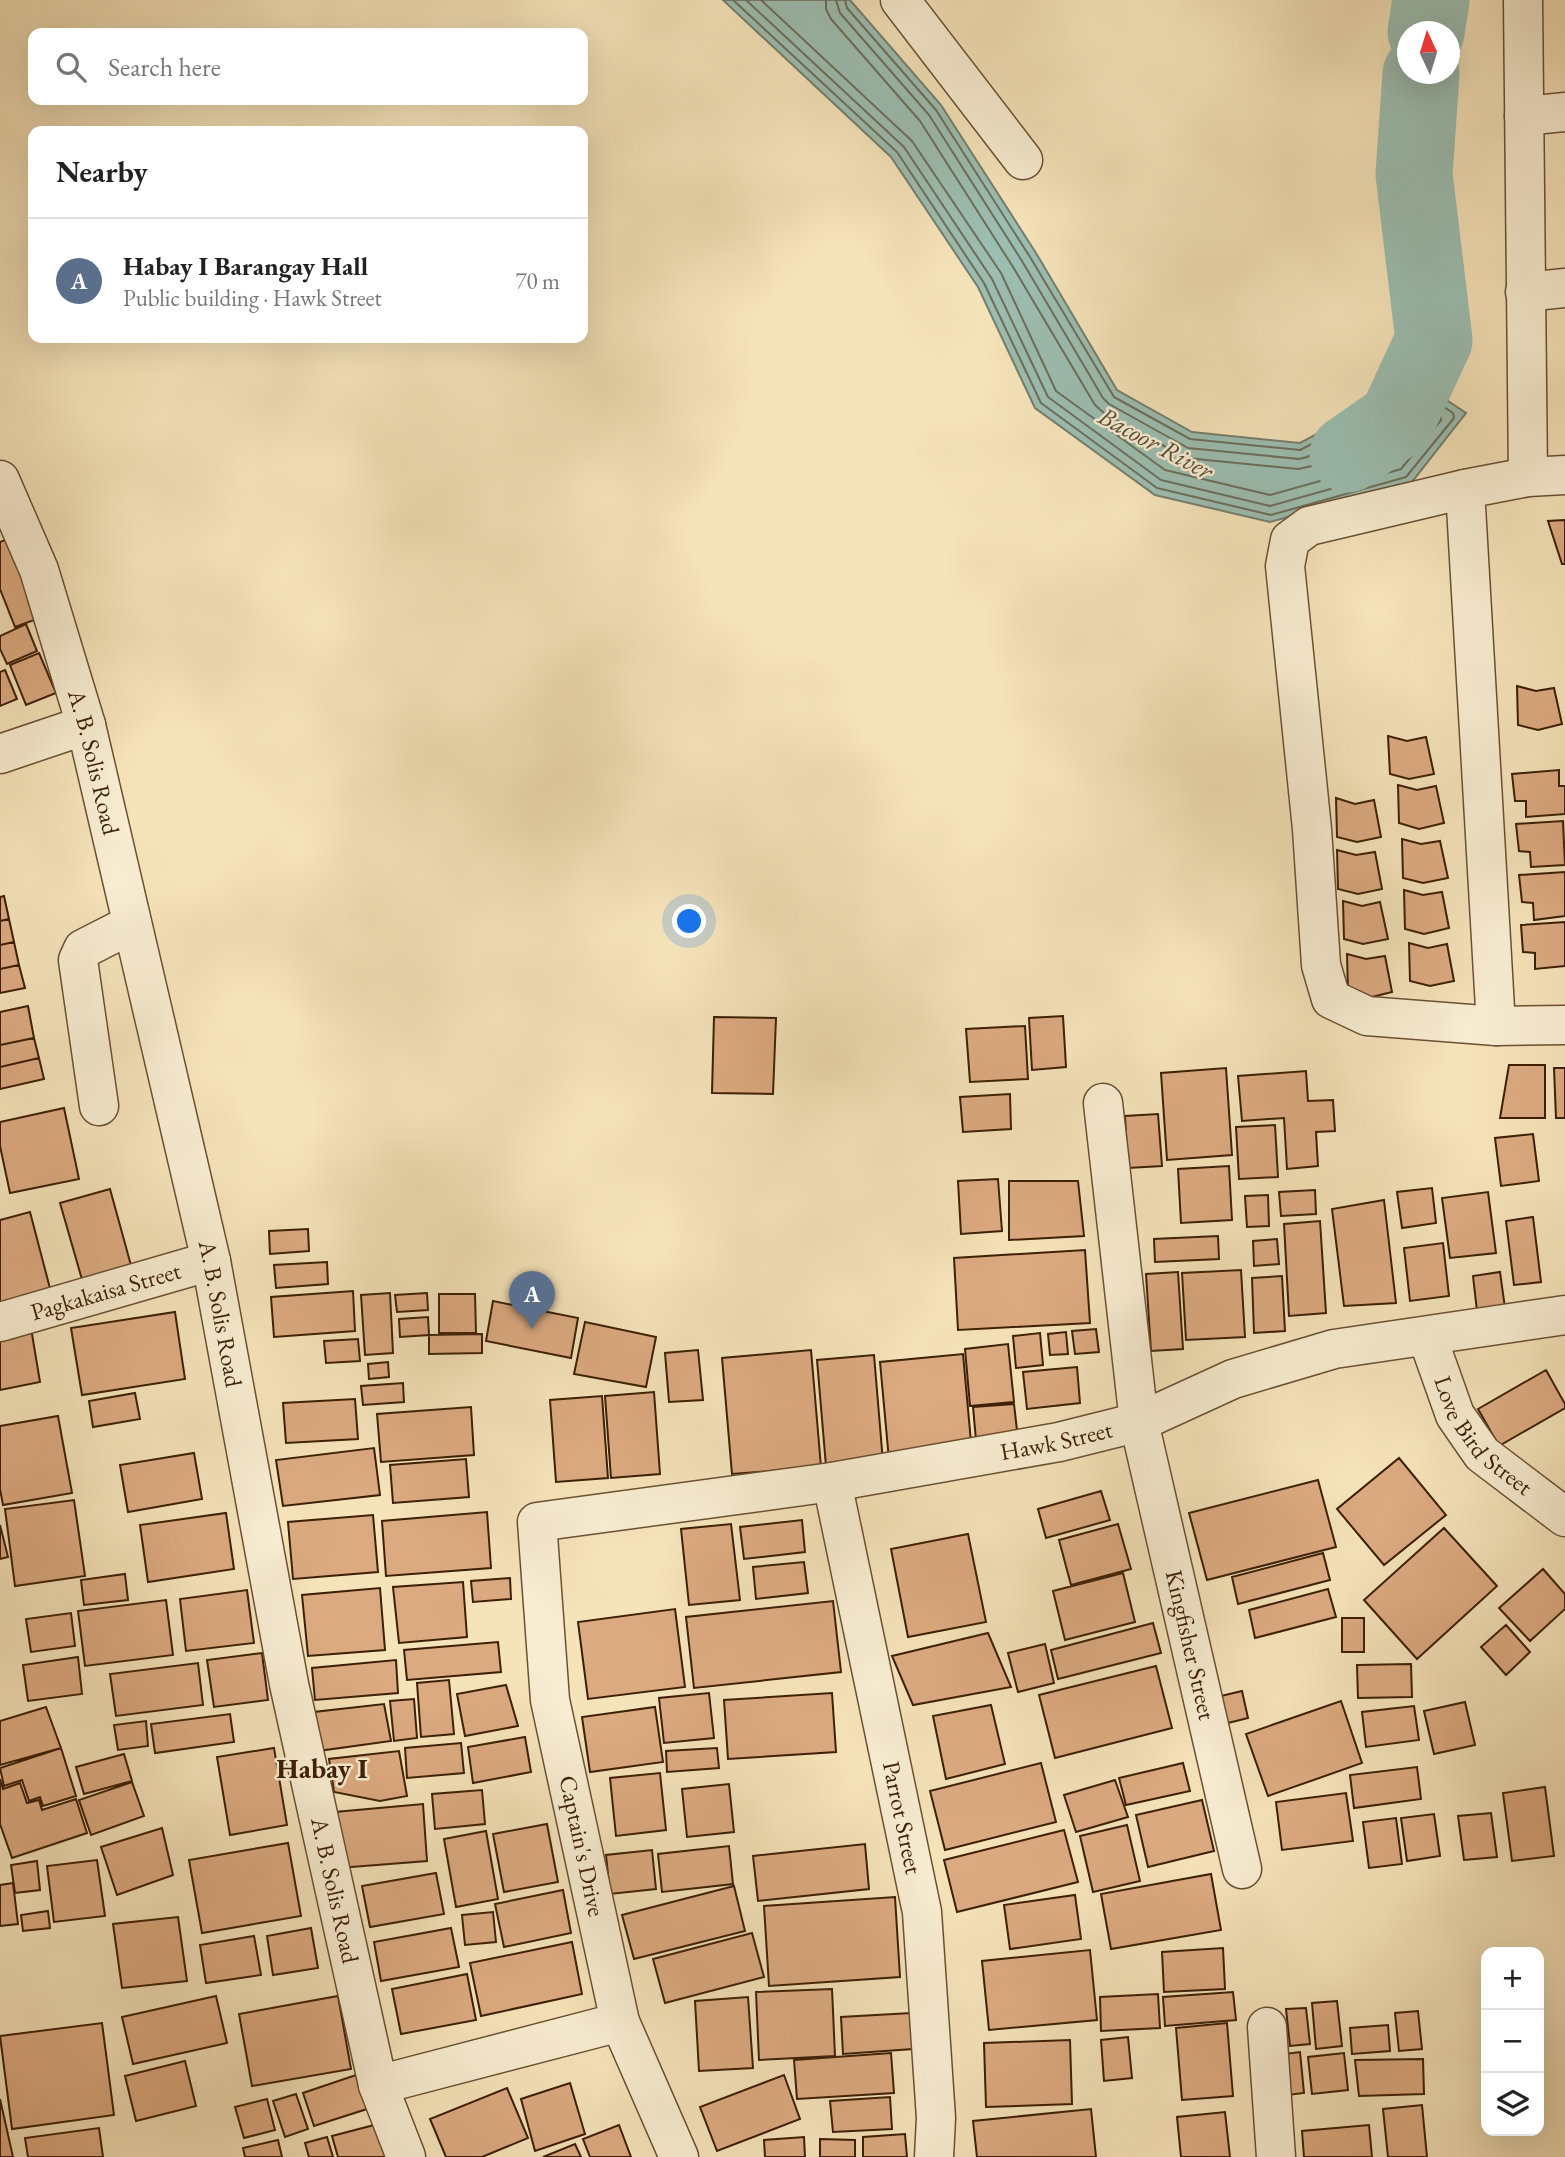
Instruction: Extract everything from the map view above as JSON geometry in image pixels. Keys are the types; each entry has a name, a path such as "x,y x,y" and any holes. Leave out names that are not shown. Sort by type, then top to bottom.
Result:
{"street":[{"path":"900,0 1023,160"},
{"path":"1523,0 1525,292 1547,476 1465,489 1309,526 1290,540 1285,566 1312,829 1321,965 1331,999 1367,1016 1496,1026 1565,1025"},
{"path":"1524,116 1565,112"},
{"path":"1525,292 1565,288"},
{"name":"A. B. Solis Road","path":"0,480 39,570 86,725 211,1261 289,1684 378,2085 406,2157"},
{"path":"1465,489 1496,1026"},
{"path":"0,754 86,725"},
{"path":"99,1106 78,960 83,949 132,924"},
{"name":"Kingfisher Street","path":"1103,1104 1139,1422 1242,1869"},
{"name":"Pagkakaisa Street","path":"0,1322 211,1261"},
{"name":"Hawk Street","path":"537,1522 832,1482 1059,1442 1139,1422 1233,1379 1334,1349 1565,1315"},
{"name":"Love Bird Street","path":"1427,1336 1455,1415 1482,1454 1565,1517"},
{"name":"Parrot Street","path":"832,1482 922,1912 936,2118 934,2157"},
{"name":"Captain's Drive","path":"537,1522 550,1700 621,2022 679,2157"},
{"path":"378,2085 621,2022"},
{"path":"1266,2026 1276,2157"}],"water":[{"path":"723,0 850,0 941,105 1036,253 1117,390 1192,432 1300,443 1364,409 1403,371 1466,413 1411,483 1270,522 1155,495 1035,408 978,287 891,157"}],"building":[{"path":"1565,520 1565,564 1562,564 1548,521"},
{"path":"18,535 48,615 15,627 0,589 0,542"},
{"path":"26,624 37,651 7,664 0,649 0,636"},
{"path":"39,653 56,693 26,705 10,665"},
{"path":"5,670 17,699 0,706 0,672"},
{"path":"1517,686 1536,691 1554,688 1562,724 1538,730 1518,725"},
{"path":"1388,736 1407,741 1426,737 1434,774 1409,779 1390,774"},
{"path":"1559,770 1559,786 1565,786 1565,814 1526,817 1526,801 1515,801 1512,774"},
{"path":"1398,785 1417,790 1436,786 1444,823 1419,829 1399,823"},
{"path":"1336,798 1355,804 1374,800 1381,837 1357,842 1337,837"},
{"path":"1563,821 1565,865 1531,867 1530,852 1519,851 1516,824"},
{"path":"1402,839 1421,844 1440,841 1448,878 1423,883 1403,878"},
{"path":"1337,850 1356,855 1375,852 1382,889 1358,894 1338,889"},
{"path":"1565,872 1565,916 1534,920 1533,903 1522,902 1519,875"},
{"path":"1404,890 1423,895 1442,892 1449,928 1424,934 1405,929"},
{"path":"4,896 9,919 0,921 0,897"},
{"path":"1343,901 1362,906 1380,902 1388,939 1363,944 1344,939"},
{"path":"9,919 14,942 0,945 0,921"},
{"path":"1565,922 1565,966 1535,969 1535,953 1523,952 1521,925"},
{"path":"14,942 19,965 0,969 0,945"},
{"path":"1409,943 1428,948 1447,944 1454,981 1430,986 1410,981"},
{"path":"1347,954 1366,959 1385,956 1392,992 1368,998 1348,993"},
{"path":"19,965 25,988 0,993 0,969"},
{"path":"28,1006 34,1038 0,1045 0,1012"},
{"path":"1063,1016 1066,1067 1032,1070 1029,1018"},
{"path":"714,1017 776,1018 773,1094 712,1093"},
{"path":"1025,1026 1028,1079 970,1082 966,1029"},
{"path":"34,1038 39,1058 0,1067 0,1045"},
{"path":"39,1058 44,1079 0,1089 0,1067"},
{"path":"1509,1065 1545,1065 1545,1118 1500,1118"},
{"path":"1226,1068 1232,1155 1167,1160 1161,1073"},
{"path":"1554,1068 1565,1068 1565,1118 1556,1118"},
{"path":"1306,1071 1308,1101 1333,1100 1335,1131 1316,1132 1318,1166 1287,1169 1284,1118 1242,1121 1238,1076"},
{"path":"1010,1094 1011,1129 963,1132 960,1097"},
{"path":"64,1108 79,1179 10,1193 0,1146 0,1122"},
{"path":"1158,1114 1162,1166 1128,1168 1125,1116"},
{"path":"1275,1125 1278,1177 1239,1179 1236,1127"},
{"path":"1533,1134 1539,1181 1501,1186 1495,1138"},
{"path":"1229,1166 1232,1220 1181,1223 1178,1169"},
{"path":"998,1179 1002,1231 961,1234 958,1181"},
{"path":"1009,1181 1078,1181 1084,1236 1009,1240"},
{"path":"1432,1188 1436,1223 1402,1228 1397,1192"},
{"path":"110,1189 132,1269 83,1283 60,1203"},
{"path":"1315,1190 1316,1214 1281,1216 1279,1192"},
{"path":"1488,1192 1496,1253 1450,1258 1442,1198"},
{"path":"1268,1195 1269,1226 1247,1227 1245,1196"},
{"path":"1384,1200 1396,1303 1344,1306 1332,1209"},
{"path":"30,1212 52,1296 0,1309 0,1220"},
{"path":"1533,1217 1541,1282 1514,1285 1506,1221"},
{"path":"1320,1221 1326,1313 1289,1316 1284,1224"},
{"path":"308,1229 309,1251 270,1254 269,1231"},
{"path":"1218,1236 1219,1259 1155,1262 1154,1239"},
{"path":"1277,1239 1279,1264 1254,1266 1253,1241"},
{"path":"1443,1243 1449,1296 1410,1301 1404,1248"},
{"path":"1085,1250 1090,1323 958,1330 954,1258"},
{"path":"327,1262 328,1284 276,1288 274,1265"},
{"path":"1241,1270 1245,1337 1186,1340 1182,1273"},
{"path":"1178,1272 1183,1349 1151,1351 1146,1274"},
{"path":"1500,1272 1505,1308 1477,1311 1473,1276"},
{"path":"1282,1276 1285,1331 1254,1333 1252,1278"},
{"path":"353,1291 355,1331 274,1337 271,1297"},
{"path":"390,1293 393,1353 365,1355 361,1295"},
{"path":"427,1293 428,1310 397,1312 395,1295"},
{"path":"439,1294 475,1294 476,1333 439,1333"},
{"path":"493,1301 578,1318 571,1358 486,1341"},
{"path":"175,1312 185,1379 82,1395 71,1328"},
{"path":"428,1317 429,1335 400,1337 399,1319"},
{"path":"585,1322 656,1337 646,1387 574,1374"},
{"path":"31,1328 40,1382 0,1390 0,1333"},
{"path":"1096,1329 1099,1352 1075,1354 1072,1331"},
{"path":"1066,1332 1068,1354 1050,1355 1048,1334"},
{"path":"1040,1333 1043,1365 1016,1368 1013,1336"},
{"path":"482,1334 482,1353 429,1354 429,1335"},
{"path":"358,1339 360,1361 326,1363 324,1341"},
{"path":"1008,1344 1014,1402 970,1406 965,1349"},
{"path":"698,1350 703,1400 669,1402 665,1353"},
{"path":"811,1350 821,1467 732,1474 722,1358"},
{"path":"963,1354 972,1453 889,1460 880,1362"},
{"path":"874,1355 883,1462 826,1466 817,1360"},
{"path":"388,1362 389,1377 369,1379 368,1364"},
{"path":"1077,1367 1080,1403 1027,1409 1023,1372"},
{"path":"1546,1370 1565,1408 1499,1446 1478,1409"},
{"path":"403,1383 404,1402 363,1405 361,1386"},
{"path":"654,1392 660,1474 611,1478 605,1396"},
{"path":"135,1393 140,1419 93,1427 89,1401"},
{"path":"602,1396 608,1478 556,1482 550,1400"},
{"path":"355,1399 358,1439 286,1443 283,1403"},
{"path":"1014,1404 1019,1448 977,1451 973,1407"},
{"path":"471,1407 474,1455 381,1462 377,1414"},
{"path":"58,1416 72,1493 3,1505 0,1489 0,1426"},
{"path":"374,1448 380,1495 283,1506 276,1460"},
{"path":"194,1453 202,1499 128,1512 120,1465"},
{"path":"1399,1458 1446,1515 1384,1565 1337,1509"},
{"path":"466,1459 469,1497 393,1503 390,1465"},
{"path":"1318,1480 1336,1547 1207,1580 1189,1513"},
{"path":"1101,1491 1110,1520 1046,1538 1038,1509"},
{"path":"74,1500 85,1576 15,1586 5,1509"},
{"path":"487,1512 491,1568 386,1576 382,1521"},
{"path":"226,1513 234,1569 148,1582 140,1525"},
{"path":"373,1515 378,1572 293,1579 288,1522"},
{"path":"802,1520 805,1552 744,1559 740,1527"},
{"path":"731,1524 740,1600 689,1605 681,1529"},
{"path":"1118,1524 1131,1569 1071,1585 1059,1540"},
{"path":"0,1525 8,1557 0,1559"},
{"path":"1444,1528 1497,1586 1417,1659 1364,1600"},
{"path":"968,1534 986,1622 908,1637 891,1549"},
{"path":"1323,1553 1330,1580 1238,1604 1232,1577"},
{"path":"804,1562 808,1593 756,1599 753,1567"},
{"path":"1543,1569 1565,1594 1565,1609 1530,1641 1499,1608"},
{"path":"1123,1573 1135,1622 1065,1640 1053,1591"},
{"path":"125,1574 128,1600 84,1605 81,1580"},
{"path":"510,1578 511,1599 473,1602 471,1581"},
{"path":"463,1582 467,1637 399,1643 393,1587"},
{"path":"380,1588 385,1650 308,1656 302,1595"},
{"path":"1328,1589 1336,1617 1255,1638 1249,1610"},
{"path":"247,1590 254,1643 186,1651 180,1599"},
{"path":"166,1600 173,1655 85,1666 78,1611"},
{"path":"833,1601 841,1672 694,1688 686,1617"},
{"path":"675,1609 685,1687 588,1699 578,1622"},
{"path":"71,1613 75,1646 31,1652 26,1619"},
{"path":"1342,1618 1364,1618 1364,1652 1342,1652"},
{"path":"1153,1623 1161,1653 1058,1679 1051,1650"},
{"path":"1506,1625 1530,1652 1506,1675 1481,1647"},
{"path":"988,1633 1011,1687 913,1705 892,1656"},
{"path":"498,1642 501,1672 407,1680 404,1650"},
{"path":"1045,1644 1054,1683 1018,1692 1008,1653"},
{"path":"262,1653 268,1700 214,1707 207,1660"},
{"path":"78,1657 82,1694 28,1701 23,1665"},
{"path":"396,1660 398,1693 315,1700 312,1668"},
{"path":"198,1663 203,1705 116,1716 110,1674"},
{"path":"1411,1664 1412,1697 1358,1698 1357,1665"},
{"path":"1156,1666 1172,1728 1055,1758 1039,1695"},
{"path":"449,1680 454,1734 421,1737 417,1683"},
{"path":"506,1685 518,1726 465,1736 457,1694"},
{"path":"1242,1691 1248,1718 1228,1723 1221,1696"},
{"path":"709,1693 714,1738 664,1743 659,1698"},
{"path":"832,1693 836,1752 728,1759 724,1700"},
{"path":"414,1699 417,1738 394,1741 390,1701"},
{"path":"1341,1701 1362,1763 1268,1796 1246,1734"},
{"path":"1465,1702 1475,1745 1434,1754 1424,1711"},
{"path":"384,1704 391,1741 318,1751 314,1712"},
{"path":"991,1705 1005,1764 946,1779 933,1716"},
{"path":"1414,1706 1419,1740 1366,1747 1362,1712"},
{"path":"46,1707 61,1748 0,1765 0,1721"},
{"path":"655,1707 663,1762 590,1772 582,1717"},
{"path":"230,1714 234,1742 155,1753 151,1724"},
{"path":"146,1721 148,1746 118,1750 114,1725"},
{"path":"525,1737 531,1772 473,1783 468,1747"},
{"path":"461,1743 464,1773 407,1778 405,1748"},
{"path":"61,1748 76,1796 43,1806 40,1797 29,1801 22,1780 4,1786 0,1768"},
{"path":"274,1748 287,1825 230,1835 217,1757"},
{"path":"717,1748 719,1768 667,1772 666,1751"},
{"path":"399,1751 407,1796 380,1801 334,1792 329,1759"},
{"path":"124,1754 132,1781 84,1794 76,1767"},
{"path":"1041,1763 1056,1822 945,1850 930,1791"},
{"path":"1183,1763 1190,1791 1126,1805 1119,1778"},
{"path":"1417,1767 1421,1799 1354,1808 1350,1775"},
{"path":"660,1773 666,1830 616,1836 610,1778"},
{"path":"0,1779 3,1789 20,1783 27,1803 39,1800 42,1810 76,1799 87,1833 12,1858 0,1824"},
{"path":"1115,1780 1128,1817 1076,1832 1064,1795"},
{"path":"132,1782 144,1816 91,1835 79,1800"},
{"path":"729,1784 734,1832 687,1837 682,1789"},
{"path":"1545,1787 1554,1856 1512,1861 1503,1793"},
{"path":"482,1790 485,1824 435,1829 432,1794"},
{"path":"1346,1793 1353,1841 1282,1850 1276,1802"},
{"path":"1202,1800 1214,1851 1148,1867 1136,1815"},
{"path":"423,1804 427,1861 339,1868 335,1812"},
{"path":"1491,1813 1497,1857 1464,1860 1458,1816"},
{"path":"1434,1814 1440,1856 1407,1861 1401,1818"},
{"path":"1396,1818 1402,1864 1369,1868 1363,1822"},
{"path":"547,1824 558,1882 504,1892 493,1834"},
{"path":"1127,1825 1140,1881 1093,1892 1080,1836"},
{"path":"162,1828 173,1875 117,1895 101,1847"},
{"path":"1064,1830 1078,1882 957,1912 944,1860"},
{"path":"486,1831 498,1899 456,1907 444,1839"},
{"path":"288,1843 301,1916 202,1933 189,1860"},
{"path":"865,1844 869,1889 758,1901 753,1856"},
{"path":"729,1846 733,1884 662,1892 658,1854"},
{"path":"652,1850 656,1889 610,1894 606,1855"},
{"path":"97,1860 105,1916 54,1922 47,1866"},
{"path":"37,1861 40,1890 15,1893 11,1865"},
{"path":"436,1873 444,1914 370,1927 362,1886"},
{"path":"1211,1874 1221,1930 1111,1949 1101,1894"},
{"path":"13,1883 18,1924 0,1926 0,1885"},
{"path":"734,1886 745,1931 634,1959 622,1915"},
{"path":"563,1890 571,1933 504,1947 495,1904"},
{"path":"1075,1895 1081,1939 1010,1949 1004,1905"},
{"path":"895,1897 900,1977 769,1986 764,1906"},
{"path":"48,1911 50,1928 23,1931 21,1915"},
{"path":"493,1912 496,1942 465,1945 462,1915"},
{"path":"178,1917 187,1981 122,1988 113,1924"},
{"path":"311,1928 318,1968 273,1975 267,1936"},
{"path":"451,1928 459,1967 381,1981 374,1942"},
{"path":"752,1933 764,1977 665,2003 653,1959"},
{"path":"254,1936 261,1975 206,1983 200,1945"},
{"path":"572,1942 582,1994 481,2016 470,1963"},
{"path":"1223,1948 1225,1989 1164,1992 1162,1952"},
{"path":"1090,1950 1097,2020 989,2030 982,1961"},
{"path":"467,1974 476,2020 401,2034 392,1989"},
{"path":"832,1989 835,2056 759,2060 756,1992"},
{"path":"1233,1992 1236,2020 1165,2026 1163,1997"},
{"path":"1158,1994 1160,2028 1101,2031 1100,1997"},
{"path":"216,1996 227,2043 133,2064 122,2017"},
{"path":"338,1996 351,2069 252,2086 239,2014"},
{"path":"748,1997 753,2068 699,2071 695,2001"},
{"path":"1337,2001 1342,2046 1316,2049 1312,2003"},
{"path":"1306,2008 1310,2044 1290,2046 1286,2009"},
{"path":"1418,2011 1422,2049 1399,2051 1395,2013"},
{"path":"911,2013 913,2049 843,2054 841,2017"},
{"path":"102,2023 114,2115 12,2129 0,2036"},
{"path":"1227,2023 1233,2096 1182,2100 1176,2028"},
{"path":"1388,2025 1390,2051 1352,2054 1350,2028"},
{"path":"1128,2037 1132,2078 1104,2081 1101,2040"},
{"path":"1070,2040 1072,2104 986,2107 984,2043"},
{"path":"1300,2052 1304,2093 1280,2096 1276,2055"},
{"path":"891,2053 894,2093 797,2099 794,2060"},
{"path":"1344,2053 1348,2090 1312,2094 1308,2057"},
{"path":"1423,2059 1424,2094 1359,2096 1355,2060"},
{"path":"185,2061 196,2106 136,2121 125,2076"},
{"path":"356,2075 367,2109 314,2126 303,2093"},
{"path":"784,2075 800,2119 717,2151 700,2107"},
{"path":"570,2083 585,2134 535,2151 521,2099"},
{"path":"507,2088 528,2138 482,2157 446,2157 430,2119"},
{"path":"296,2094 308,2129 285,2137 273,2101"},
{"path":"890,2097 892,2129 833,2132 830,2101"},
{"path":"0,2099 13,2157 0,2157"},
{"path":"267,2099 275,2130 244,2138 235,2107"},
{"path":"1422,2105 1427,2157 1388,2157 1383,2109"},
{"path":"1091,2109 1096,2157 977,2157 973,2121"},
{"path":"1225,2112 1230,2157 1181,2157 1177,2117"},
{"path":"378,2124 388,2157 338,2157 332,2136"},
{"path":"619,2125 631,2157 590,2157 583,2139"},
{"path":"1369,2125 1372,2157 1304,2157 1302,2131"},
{"path":"99,2128 103,2157 28,2157 25,2138"},
{"path":"905,2134 907,2157 863,2157 863,2137"},
{"path":"327,2137 333,2157 309,2157 305,2143"},
{"path":"804,2137 805,2157 765,2157 764,2140"},
{"path":"820,2139 855,2140 855,2157 820,2157"},
{"path":"278,2140 282,2157 245,2157 243,2148"},
{"path":"575,2144 581,2157 543,2157"}],"waterway":[{"name":"Bacoor River","path":"1428,21 1431,0"},
{"name":"Bacoor River","path":"1348,454 1397,420 1434,340 1414,174 1420,84"}],"place":[{"name":"Habay I Barangay Hall","path":"532,1329"}],"district":[{"name":"Habay I","path":"322,1768"}]}
